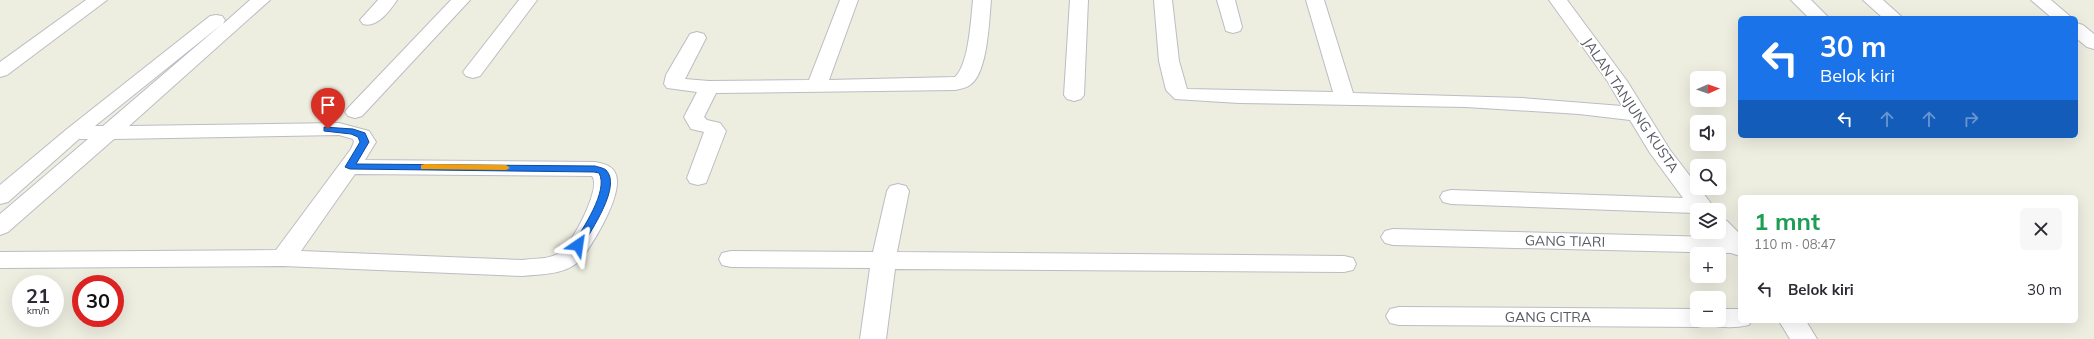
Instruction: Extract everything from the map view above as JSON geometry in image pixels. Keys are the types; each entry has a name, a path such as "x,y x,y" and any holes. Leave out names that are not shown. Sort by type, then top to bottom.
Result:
{"street":[{"path":"0,71 98,0"},
{"path":"0,197 74,134 241,0"},
{"path":"0,227 261,0"},
{"path":"369,20 388,0"},
{"path":"355,112 461,0"},
{"path":"473,72 489,54 528,0"},
{"path":"817,85 849,0"},
{"path":"697,38 676,75 674,84 709,87 817,85 939,86 961,83 968,75 974,53 982,0"},
{"path":"1074,95 1080,0"},
{"path":"1163,0 1169,60 1176,90 1182,95 1345,98 1577,107 1635,114"},
{"path":"1226,0 1233,27"},
{"path":"1315,0 1345,98"},
{"name":"JALAN TANJUNG KUSTA","path":"1558,0 1617,81 1635,114 1661,153 1698,203"},
{"path":"1800,0 1818,16"},
{"path":"1872,0 1892,16"},
{"path":"2040,0 2060,16"},
{"path":"2078,31 2094,43"},
{"path":"698,178 715,131 713,127 698,125 695,122 694,117 709,87"},
{"path":"74,134 339,129 362,135 365,142 350,167 283,258"},
{"path":"0,260 283,258 522,268 554,264 570,257 586,233 605,192 606,178 603,172 595,169 350,167"},
{"path":"873,339 884,259 898,190"},
{"path":"1451,197 1690,207"},
{"path":"1726,233 1738,246"},
{"name":"GANG TIARI","path":"1392,237 1738,247"},
{"path":"731,260 884,259 1344,264"},
{"name":"GANG CITRA","path":"1399,316 1690,318"},
{"path":"1726,318 1738,318"},
{"path":"1793,323 1804,339"}],"slow traffic":[{"path":"425,167 506,168"}],"route":[{"path":"328,129 353,131 362,135 365,142 350,167 557,168 595,169 603,172 606,178 605,192 598,210 578,245"}]}
